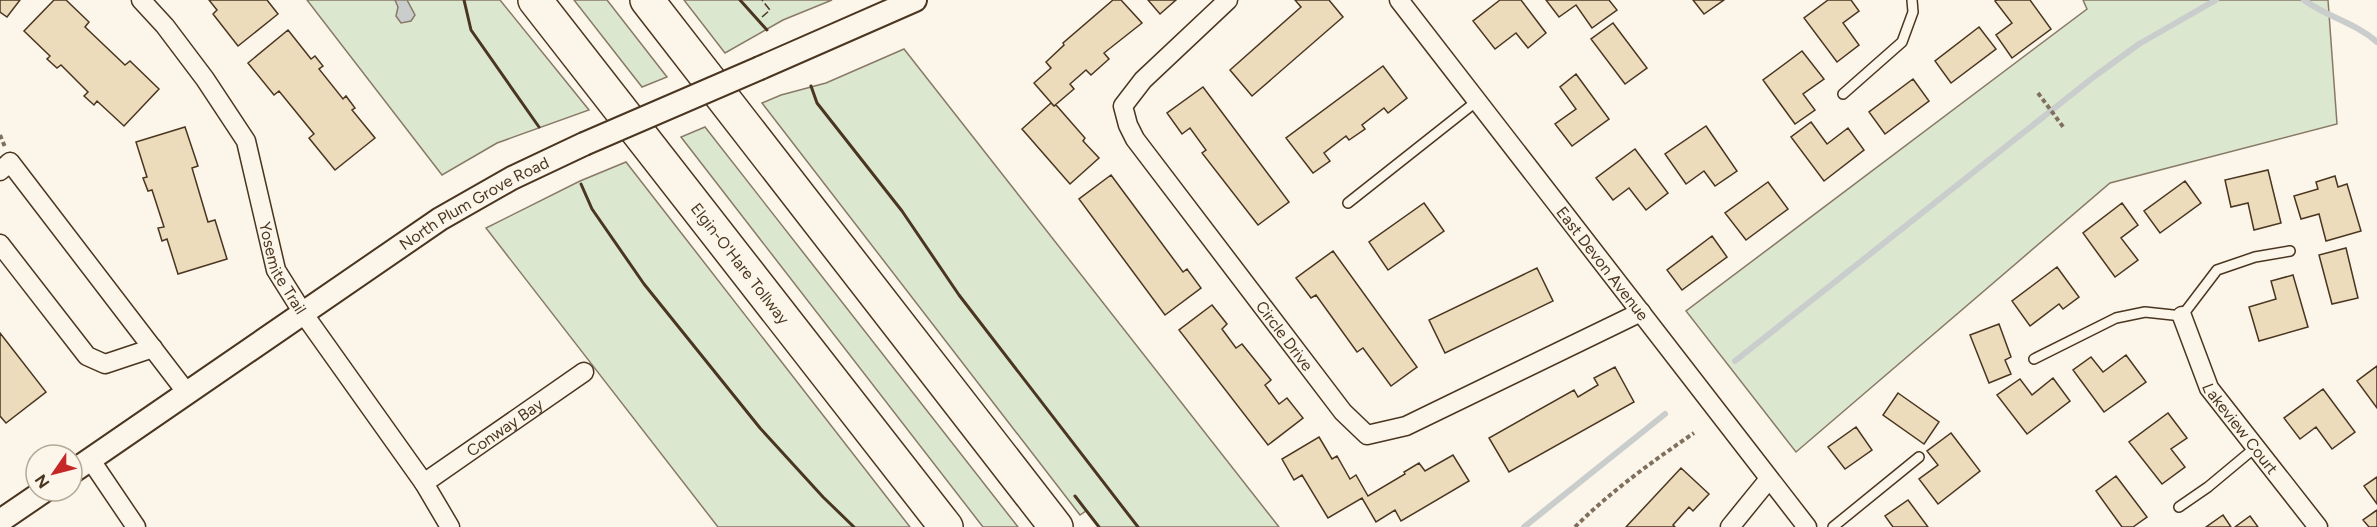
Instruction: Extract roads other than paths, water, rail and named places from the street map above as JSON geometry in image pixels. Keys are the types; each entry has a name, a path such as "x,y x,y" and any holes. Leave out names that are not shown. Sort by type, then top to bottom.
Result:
{"highway":[{"name":"Elgin-O'Hare Tollway","path":"535,0 946,527"},
{"path":"646,0 1056,527"}],"street":[{"name":"Yosemite Trail","path":"141,0 165,26 199,70 246,141 276,270 303,313 424,483 450,527"},
{"name":"North Plum Grove Road","path":"84,464 440,219 513,178 584,144 915,0"},
{"name":"Circle Drive","path":"1228,0 1143,80 1124,106 1128,125 1135,139 1343,412 1367,435 1406,426 1641,312"},
{"name":"East Devon Avenue","path":"1399,0 1807,527"},
{"path":"0,171 10,162 187,393"},
{"path":"0,244 87,356 105,364 153,348"},
{"name":"Lakeview Court","path":"2182,316 2209,388 2318,527"},
{"name":"Conway Bay","path":"424,483 584,372"},
{"path":"84,469 136,527"},
{"path":"1730,527 1769,479"},
{"path":"0,521 26,503"}],"lane":[{"path":"1843,94 1902,42 1913,12 1912,0"},
{"path":"1348,203 1477,100"},
{"path":"2034,359 2116,318 2145,312 2182,316 2217,270 2255,257 2290,251"},
{"path":"2178,507 2232,470 2256,447"},
{"path":"1833,527 1919,457"}],"waterway":[{"path":"1735,361 2095,76 2139,44 2216,0"},
{"path":"2304,0 2369,35 2377,42"},
{"path":"1524,527 1665,414"}]}
